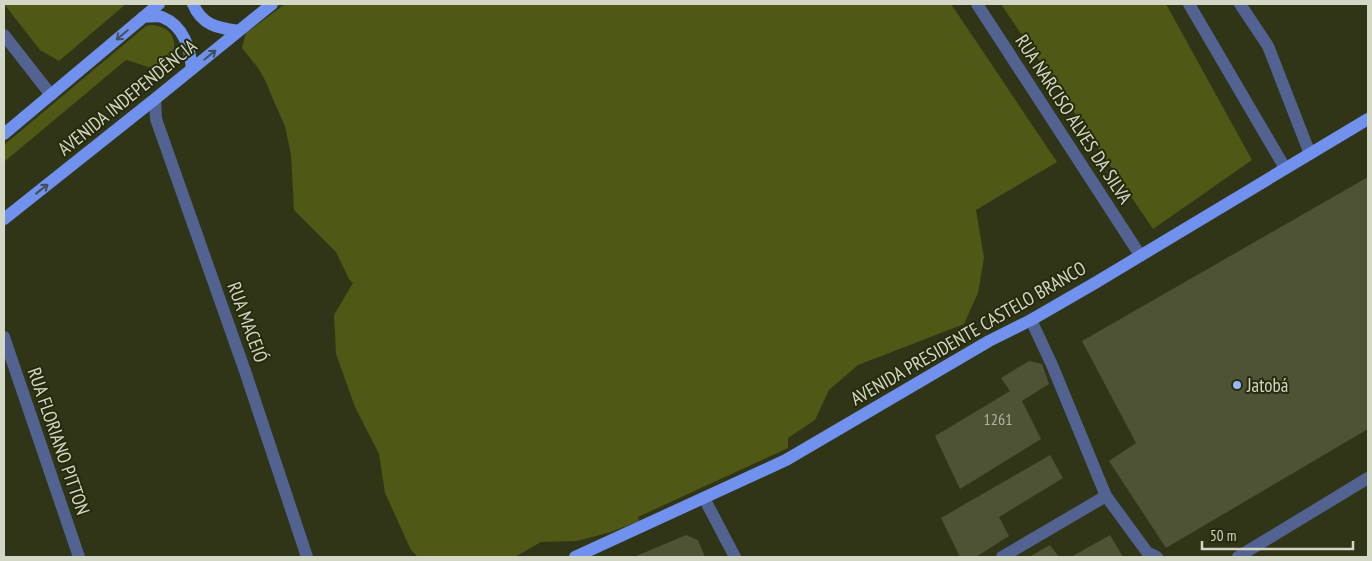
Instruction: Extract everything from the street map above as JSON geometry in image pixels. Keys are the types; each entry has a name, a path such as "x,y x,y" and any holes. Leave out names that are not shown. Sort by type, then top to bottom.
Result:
{"main road":[{"path":"4,134 159,4"},
{"path":"193,4 200,16 210,24 219,28 239,31"},
{"name":"AVENIDA INDEPENDÊNCIA","path":"4,219 156,99 272,4"},
{"path":"142,17 161,17 177,27 185,38 192,69"},
{"name":"AVENIDA PRESIDENTE CASTELO BRANCO","path":"575,557 786,460 989,341 1031,320 1368,119"}],"street":[{"name":"RUA NARCISO ALVES DA SILVA","path":"977,4 1140,255"},
{"path":"1189,4 1284,168"},
{"path":"1240,4 1268,46 1310,154"},
{"path":"4,35 51,94"},
{"name":"RUA MACEIÓ","path":"156,99 156,119 245,371 307,557"},
{"path":"1031,320 1106,496 1148,552 1157,557"},
{"name":"RUA FLORIANO PITTON","path":"4,337 79,557"},
{"path":"1238,557 1368,478"},
{"path":"1002,557 1106,496"},
{"path":"704,498 735,557"}],"green space":[{"path":"4,4 126,4 59,61 40,50"},
{"path":"285,4 951,4 1057,162 976,210 984,258 978,293 964,324 858,365 829,390 815,420 788,438 788,448 638,517 639,521 611,532 577,541 541,542 515,557 418,557 411,550 385,493 379,454 355,407 336,354 334,315 353,283 349,279 336,252 294,210 291,155 285,126 266,82 258,68 242,48 246,33"},
{"path":"1001,4 1166,4 1252,160 1153,229"},
{"path":"146,26 162,27 170,32 173,39 174,47 172,54 163,66 154,68 126,60 4,162 4,145"}],"building":[{"name":"Jatobá","path":"1368,177 1368,429 1166,548 1109,461 1136,443 1082,341"},
{"path":"1029,361 1042,364 1049,384 1022,401 1041,439 960,489 935,436 1010,391 1001,378"},
{"path":"1050,455 1063,478 999,517 1009,536 976,557 960,557 941,518"},
{"path":"686,535 698,540 705,557 634,557"},
{"path":"1110,535 1123,557 1071,557"},
{"path":"1050,545 1059,557 1029,557"}],"place":[{"name":"Jatobá","path":"1237,385"}]}
